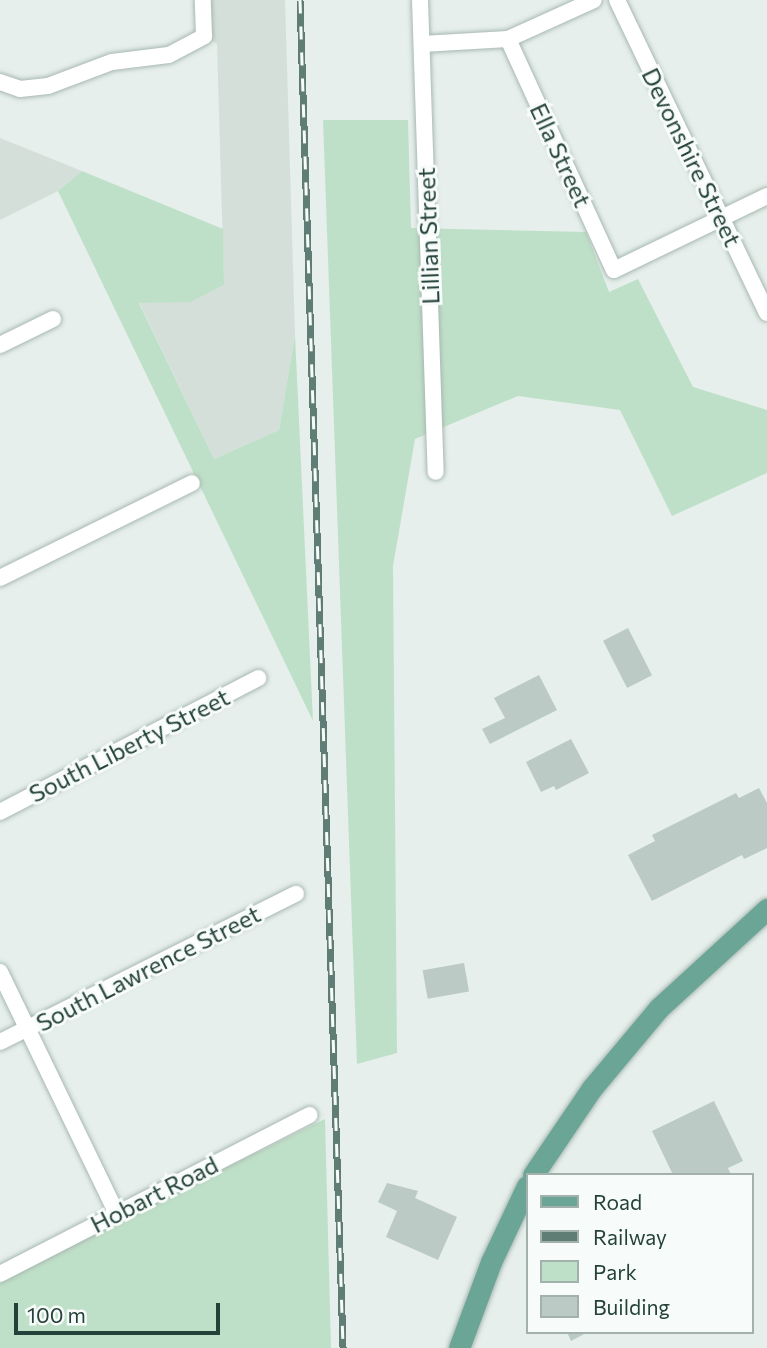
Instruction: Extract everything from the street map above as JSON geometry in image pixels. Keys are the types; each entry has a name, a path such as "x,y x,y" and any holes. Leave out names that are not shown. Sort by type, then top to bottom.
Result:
{"main road":[{"path":"534,1173 592,1088 659,1008 767,909"},
{"path":"459,1348 491,1262 526,1188"}],"street":[{"path":"0,82 20,89 48,86 112,62 169,55 204,36 202,0"},
{"name":"Lillian Street","path":"420,0 436,472"},
{"path":"422,44 508,39 594,0"},
{"name":"Devonshire Street","path":"617,0 767,313"},
{"name":"Ella Street","path":"508,39 614,270 722,218"},
{"path":"722,218 767,196"},
{"path":"0,345 53,319"},
{"path":"0,578 192,483"},
{"name":"South Liberty Street","path":"0,812 258,678"},
{"name":"South Lawrence Street","path":"0,1042 296,894"},
{"path":"0,972 117,1214"},
{"name":"Hobart Road","path":"0,1274 309,1115"}],"shaded area":[{"path":"197,0 285,0 295,335 279,430 214,459 139,302 191,302 224,285 217,44 198,33"},
{"path":"0,138 82,171 58,191 0,220"}],"green space":[{"path":"323,120 408,120 411,228 586,232 609,292 638,279 693,387 767,410 767,473 672,516 620,410 518,396 415,439 393,566 397,1053 357,1064"},
{"path":"82,171 223,229 224,285 191,302 139,303 214,459 279,430 295,335 313,721 58,191"},
{"path":"325,1119 331,1348 0,1348 0,1279"}],"building":[{"path":"628,628 652,675 627,688 603,641"},
{"path":"539,675 557,710 490,744 482,729 505,718 494,698"},
{"path":"571,739 589,773 556,790 554,786 541,792 526,762"},
{"path":"759,788 767,803 767,848 744,859 742,855 652,901 628,855 655,841 652,835 736,793 739,798"},
{"path":"464,963 469,992 428,999 423,970"},
{"path":"714,1101 743,1161 728,1168 730,1173 672,1173 652,1131"},
{"path":"387,1183 418,1191 415,1198 457,1217 438,1260 386,1237 397,1211 378,1202"},
{"path":"568,1334 584,1334 571,1341"}],"railway":[{"path":"300,0 343,1348"}]}
